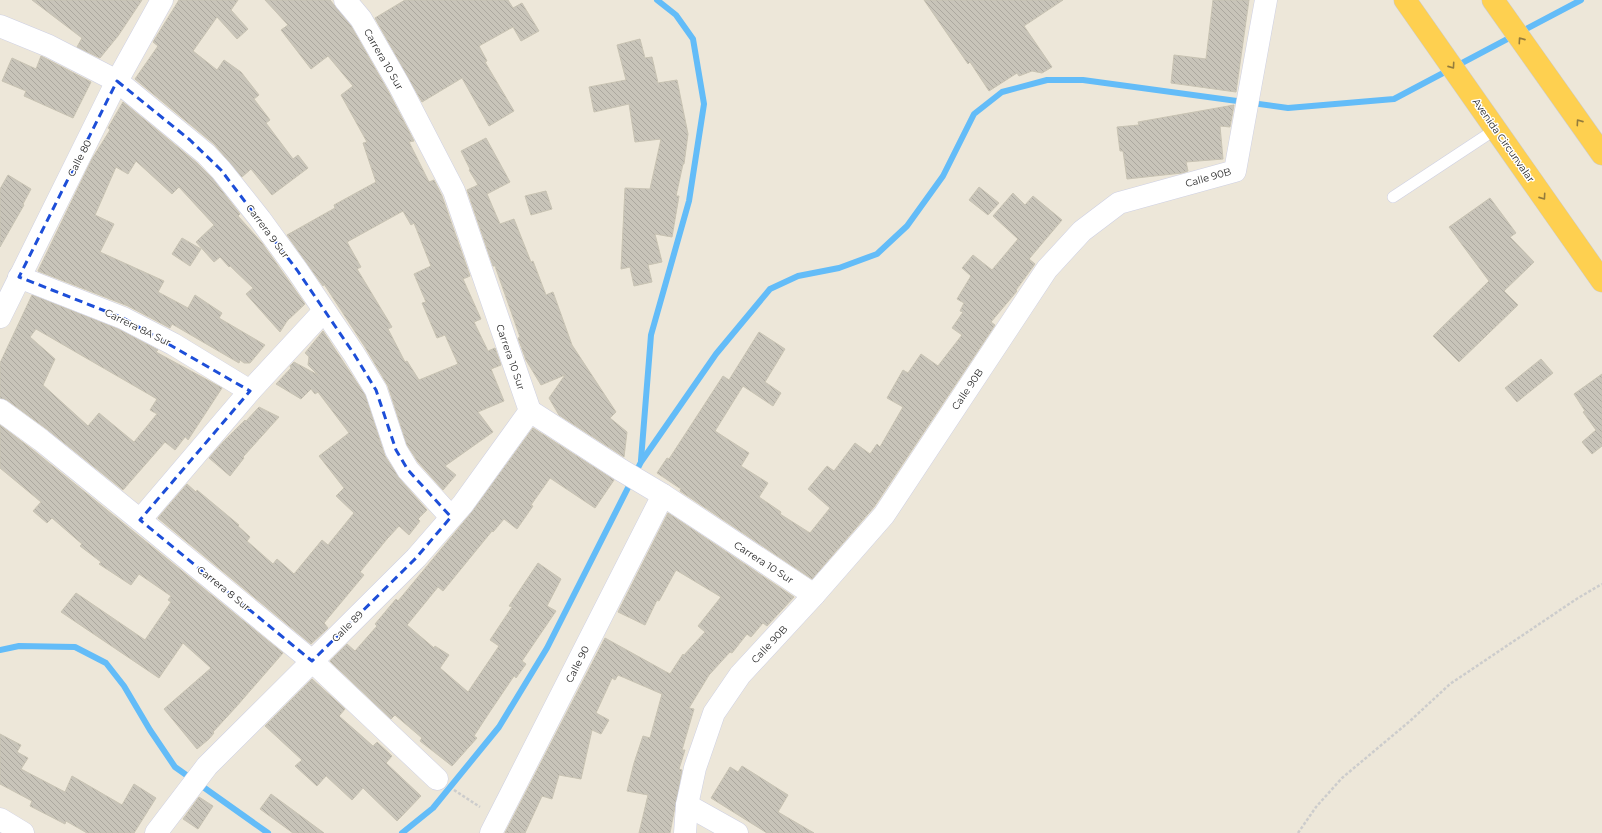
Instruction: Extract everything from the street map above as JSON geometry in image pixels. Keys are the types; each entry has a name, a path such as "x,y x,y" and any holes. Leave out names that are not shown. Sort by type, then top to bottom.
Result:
{"highway":[{"name":"Avenida Circunvalar","path":"1405,0 1602,281"},
{"path":"1493,0 1602,154"}],"street":[{"name":"Calle 80","path":"0,318 117,81 162,0"},
{"name":"Carrera 10 Sur","path":"345,0 361,19 399,85 454,191 530,411 621,470 655,490 814,595"},
{"name":"Calle 90B","path":"684,833 687,805 695,768 714,712 740,675 814,595 884,515 1047,269 1082,231 1119,203 1235,171 1266,0"},
{"name":"Carrera 9 Sur","path":"0,26 49,46 117,81 190,140 221,170 260,219 297,270 354,354 376,390 396,450 408,470 451,517"},
{"name":"Carrera 8A Sur","path":"19,277 123,318 173,344 250,391"},
{"path":"140,520 250,391 324,311"},
{"name":"Carrera 8 Sur","path":"0,410 41,440 312,661 437,779"},
{"name":"Calle 89","path":"156,833 207,766 416,558 463,504 530,411"},
{"name":"Calle 90","path":"491,833 655,490"},
{"path":"687,805 737,833"},
{"path":"0,819 23,833"}],"lane":[{"path":"1393,197 1496,129"}],"path":[{"path":"1298,833 1316,807 1342,778 1410,721 1450,684 1578,598 1602,584"},
{"path":"437,779 479,807"}],"highlighted area":[{"path":"117,81 190,140 221,170 297,270 354,354 376,390 396,450 408,470 451,517 416,558 312,661 140,520 250,391 123,318 19,277"}],"building":[{"path":"32,0 142,0 118,36 100,58 77,47 82,38"},
{"path":"179,0 238,0 231,10 248,29 237,39 217,17 193,51 217,70 224,60 241,72 259,95 254,99 270,120 266,123 293,159 298,155 308,168 272,195 251,169 242,177 214,144 135,79 158,46 153,42"},
{"path":"265,0 330,0 351,26 388,91 414,141 409,142 429,182 434,180 442,196 470,276 463,279 481,319 474,322 488,351 495,348 501,365 491,369 504,401 478,412 493,432 445,466 456,475 443,490 418,462 407,445 388,386 365,347 324,284 323,286 287,235 335,208 334,205 376,182 363,143 367,142 341,95 353,86 328,56 311,69 281,30 288,25","holes":["403,211 411,225 414,223 431,266 414,274 426,302 422,303 437,338 445,335 458,364 419,380 407,361 405,362 388,329 392,327 357,269 361,267 347,242"]},
{"path":"405,0 508,0 513,8 522,3 539,31 521,41 513,27 479,46 487,61 485,62 514,111 489,126 462,78 422,102 375,18"},
{"path":"924,0 1063,0 1024,26 1052,67 1042,73 1032,71 1019,76 1017,73 989,91 970,62 968,64"},
{"path":"1213,0 1249,0 1236,92 1171,83 1174,55 1206,59"},
{"path":"640,39 645,58 652,57 658,83 677,80 688,134 684,164 676,196 679,196 672,237 655,234 662,262 648,265 652,282 634,286 630,267 621,269 625,188 650,189 661,139 635,142 629,104 594,112 589,87 626,80 617,45"},
{"path":"41,56 91,82 73,118 24,96 26,91 2,81 12,58 36,69"},
{"path":"123,102 197,163 212,178 240,214 238,216 262,243 305,304 287,321 280,332 246,294 253,288 220,257 214,262 196,242 214,225 179,187 172,194 136,161 128,174 116,167 95,215 114,224 100,252 164,281 158,292 188,308 195,295 222,313 219,318 265,345 250,363 244,363 240,360 239,363 172,324 170,328 128,306 38,271 92,159 110,130 108,128"},
{"path":"1234,105 1230,127 1220,126 1223,159 1186,162 1188,171 1182,173 1127,179 1123,151 1120,151 1117,127 1139,125 1138,122"},
{"path":"486,138 510,182 487,194 500,224 514,219 531,262 533,261 546,295 553,292 572,345 616,412 610,418 627,432 624,457 559,415 549,398 565,375 541,385 526,360 518,338 520,337 495,266 493,266 467,190 478,185 469,170 470,169 461,151"},
{"path":"8,175 31,189 23,204 24,205 0,247 0,189"},
{"path":"979,187 999,203 988,215 969,200"},
{"path":"546,191 552,209 531,215 525,196"},
{"path":"1013,193 1025,205 1033,196 1062,220 1029,259 1035,264 1016,290 1017,291 991,322 995,325 874,507 812,579 680,491 681,489 657,473 667,458 669,459 723,376 729,380 759,332 785,349 765,382 781,393 773,406 743,386 715,431 749,453 741,466 768,483 759,497 781,512 780,514 810,533 830,508 808,489 827,466 834,471 855,443 870,454 877,444 880,447 903,407 887,398 903,370 908,373 921,354 938,366 962,335 952,328 963,312 960,311 964,303 957,299 971,276 962,268 973,255 992,270 1018,239 993,216"},
{"path":"1490,198 1516,233 1510,237 1534,262 1504,291 1518,305 1459,362 1433,336 1489,281 1449,227"},
{"path":"182,238 201,249 190,266 172,254"},
{"path":"32,295 118,329 158,350 156,352 222,388 188,440 185,437 175,450 165,442 123,490 48,430 7,400 0,398 0,363","holes":["36,329 157,399 150,410 157,414 134,442 99,413 88,426 43,385 55,359 30,337"]},
{"path":"323,331 365,395 385,456 399,478 427,510 418,519 420,521 409,535 399,526 387,539 360,572 364,575 324,623 328,628 311,644 158,518 187,484 196,492 197,490 239,525 238,526 250,537 247,541 273,564 277,559 294,574 322,540 328,545 354,513 336,496 344,488 319,456 349,433 318,392 315,394 311,389 301,399 276,384 291,368 290,366 294,362 318,375 308,365 309,357 305,353"},
{"path":"1541,359 1553,373 1517,402 1505,388"},
{"path":"1602,374 1602,446 1592,454 1582,442 1596,430 1583,412 1585,411 1574,394"},
{"path":"259,407 279,417 243,457 244,458 230,476 209,458"},
{"path":"0,425 33,450 283,653 213,732 214,733 209,739 197,749 164,709 211,668 183,643 159,678 61,612 76,593 145,640 171,602 168,600 171,596 139,574 131,585 99,564 101,562 80,546 82,544 52,518 47,523 33,511 41,502 0,468"},
{"path":"533,428 614,480 595,508 550,478 531,505 533,506 517,529 504,519 493,532 492,531 443,591 438,587 407,625 434,648 435,646 449,655 440,668 468,692 499,646 490,640 512,607 509,606 538,563 561,579 547,606 556,611 522,661 526,664 516,678 514,676 489,713 474,736 477,738 452,766 420,741 422,738 395,715 391,719 330,661 347,644 355,651 377,626 375,624 396,599 398,601 472,512"},
{"path":"668,513 794,597 767,626 763,623 751,637 747,634 732,653 730,652 709,675 689,708 694,709 682,750 685,750 679,769 682,770 670,833 639,833 648,795 627,791 643,736 650,738 662,694 618,675 615,680 612,678 596,713 609,720 601,734 592,730 581,779 559,775 552,799 542,796 525,833 505,833 605,638 670,674 683,654 684,655 705,632 698,626 721,597 676,570 659,601 657,600 645,625 618,612"},
{"path":"312,679 345,709 339,716 373,746 377,742 392,756 386,763 421,796 397,821 363,788 352,800 326,776 317,786 295,766 302,760 265,726"},
{"path":"0,734 21,745 17,752 28,758 21,769 65,792 72,776 122,805 134,784 156,798 134,833 87,833 66,821 65,824 30,806 32,801 0,784"},
{"path":"742,766 788,795 778,812 814,833 767,833 711,798 730,767 738,772"},
{"path":"271,794 324,833 293,833 260,809"},
{"path":"199,797 213,806 198,829 183,819"}],"waterway":[{"path":"641,460 651,335 689,201 704,104 693,39 676,15 657,0"},
{"path":"402,833 433,808 499,727 547,648 641,462 716,354 770,289 798,276 839,268 877,254 907,226 943,176 974,114 1002,92 1047,80 1083,80 1288,108 1394,99 1581,0"},
{"path":"0,650 19,646 75,647 106,663 124,686 150,730 175,767 268,833"}]}
